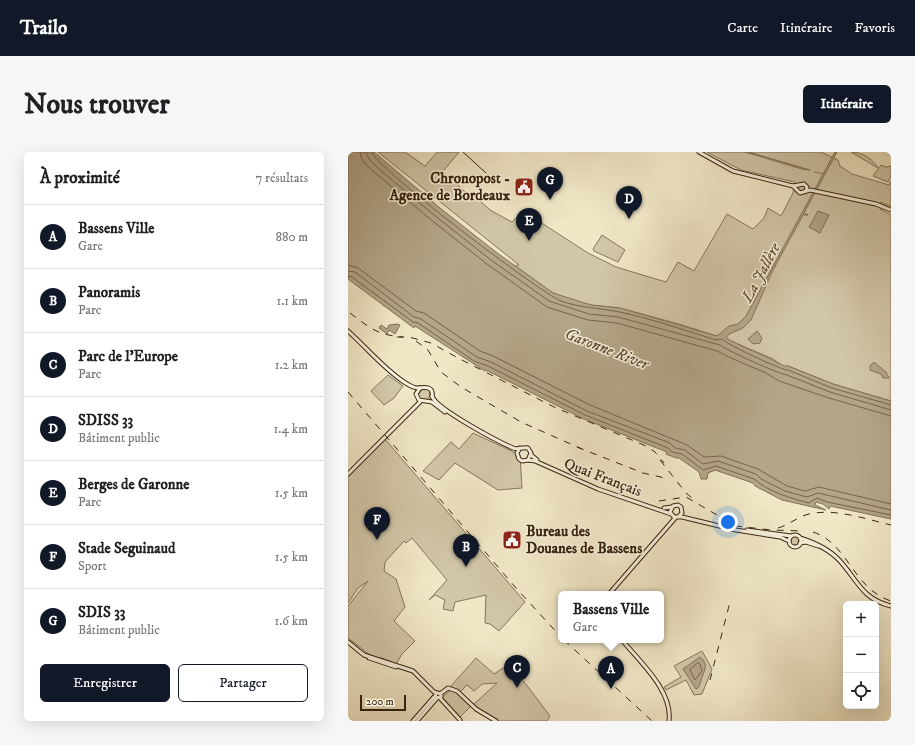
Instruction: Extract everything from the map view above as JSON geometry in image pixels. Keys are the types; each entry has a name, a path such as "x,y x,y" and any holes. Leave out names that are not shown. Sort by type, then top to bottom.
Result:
{"main road":[{"path":"699,152 734,171 797,187 803,183 813,191"},
{"path":"797,187 800,193 813,191 878,205 891,210"},
{"path":"806,192 807,187"},
{"path":"348,331 396,377 409,385 420,388 424,386 429,388 435,401 445,410 514,448 528,448 531,455 528,460 520,460 517,454 469,427 432,402 420,401 348,473"},
{"path":"409,385 420,401"},
{"path":"348,473 414,403 420,388"},
{"path":"428,401 432,396"},
{"path":"517,454 520,448"},
{"name":"Quai Français","path":"531,455 538,460 600,487 658,507 668,509 678,505 682,511"},
{"name":"Quai Français","path":"528,460 535,461 598,489 677,517 736,530 780,537 789,541"},
{"path":"670,523 672,507"},
{"path":"612,591 682,511 686,516 729,527 791,536 796,535 800,540 815,542 840,561 864,591 879,602 891,606"},
{"path":"791,536 789,541 790,545 794,547 800,540"},
{"path":"348,641 368,656 414,671 460,720"},
{"path":"624,643 664,693 669,704 669,721"},
{"path":"413,721 438,696 450,689 457,691 475,708 496,721"},
{"path":"417,721 438,696"}],"shaded area":[{"path":"378,152 405,152 425,166 437,152 459,152 439,176 455,182 468,195 477,198 490,210 512,222 523,211 588,253 616,267 666,282 678,262 694,271 727,214 753,229 764,218 768,208 781,216 793,193 795,182 741,170 707,152 821,152 838,160 840,166 852,174 889,185 891,181 891,206 880,202 880,209 891,215 891,401 833,384 788,366 784,367 773,359 726,339 679,324 620,308 591,305 564,298 553,293 515,266 519,265"},
{"path":"851,152 859,153 867,157 878,168"},
{"path":"881,165 886,167 891,166 891,176 888,182 873,176"},
{"path":"602,235 625,250 618,262 594,251 593,249"},
{"path":"388,375 403,386 394,398 384,405 371,391"},
{"path":"426,388 429,389 429,399 422,400 419,399 418,392 419,389"},
{"path":"473,433 520,455 522,488 498,490 455,463 439,480 423,471 451,442 459,449"},
{"path":"384,438 525,602 499,631 490,624 485,623 486,595 455,602 453,611 443,609 445,600 435,595 429,600 447,580 412,538 406,543 404,541 385,562 384,571 396,579 405,607 394,621 415,641 402,654 396,664 382,658 375,659 348,638 348,606 368,581 358,588 348,603 348,476"},
{"path":"795,536 800,541 795,546 790,541"},
{"path":"702,651 712,669 702,694 694,695 686,680 666,690 664,687 681,677 674,666"},
{"path":"476,658 494,674 511,663 513,671 525,683 550,716 547,721 498,721 478,709 474,704 497,683 482,684 474,691 467,685 458,694 471,706 460,717 458,717 442,697 450,691 451,686"}],"water":[{"name":"Garonne River","path":"348,152 374,152 440,208 496,252 553,293 591,305 620,308 717,336 729,326 738,324 746,316 835,152 837,152 804,213 808,215 803,215 772,272 751,320 743,328 729,334 726,338 784,366 788,366 833,384 891,401 891,519 830,506 829,509 823,504 816,502 815,505 826,510 782,500 755,486 753,483 715,470 708,473 707,479 701,479 699,472 679,458 666,454 667,452 584,419 486,370 485,371 415,326 414,328 348,279"},
{"path":"745,152 749,152 810,170 802,169"},
{"path":"818,211 829,215 820,233 809,227"},
{"path":"381,325 387,329 389,325 400,325 395,334 389,330 387,334 379,328"},
{"path":"757,331 762,338 760,343 753,344 748,339"},
{"path":"874,362 886,372 889,378 883,378 881,374 870,370 870,366"},
{"path":"700,657 705,663 705,669 699,686 696,689 683,669"}],"waterway":[{"path":"815,172 823,174"}],"tram line":[{"path":"463,152 486,173"}],"railway":[{"path":"350,313 374,330 387,335 403,337"},
{"path":"397,337 409,337 431,343 554,407 646,446 655,452 664,463"},
{"path":"416,341 428,350 441,372 461,387 521,422 582,449"},
{"path":"348,392 516,588 558,634"},
{"path":"577,447 643,473 665,478"},
{"path":"660,460 686,493 697,502"},
{"path":"659,501 686,497 736,526 771,530 803,531"},
{"path":"778,528 805,515 830,512 850,515 891,525"},
{"path":"813,532 825,538 835,546 868,587 878,595 891,601"},
{"path":"710,680 730,602"},
{"path":"567,643 652,721"}],"place":[{"name":"Chronopost - Agence de Bordeaux","path":"524,187"},
{"name":"SDIS 33","path":"550,200"},
{"name":"SDISS 33","path":"629,219"},
{"name":"Berges de Garonne","path":"529,241"},
{"name":"Stade Seguinaud","path":"377,540"},
{"name":"Bureau des Douanes de Bassens","path":"512,540"},
{"name":"Panoramis","path":"466,567"},
{"name":"Parc de l'Europe","path":"517,688"},
{"name":"Bassens Ville","path":"611,689"}],"water label":[{"name":"La Jallère","path":"760,272"}]}
